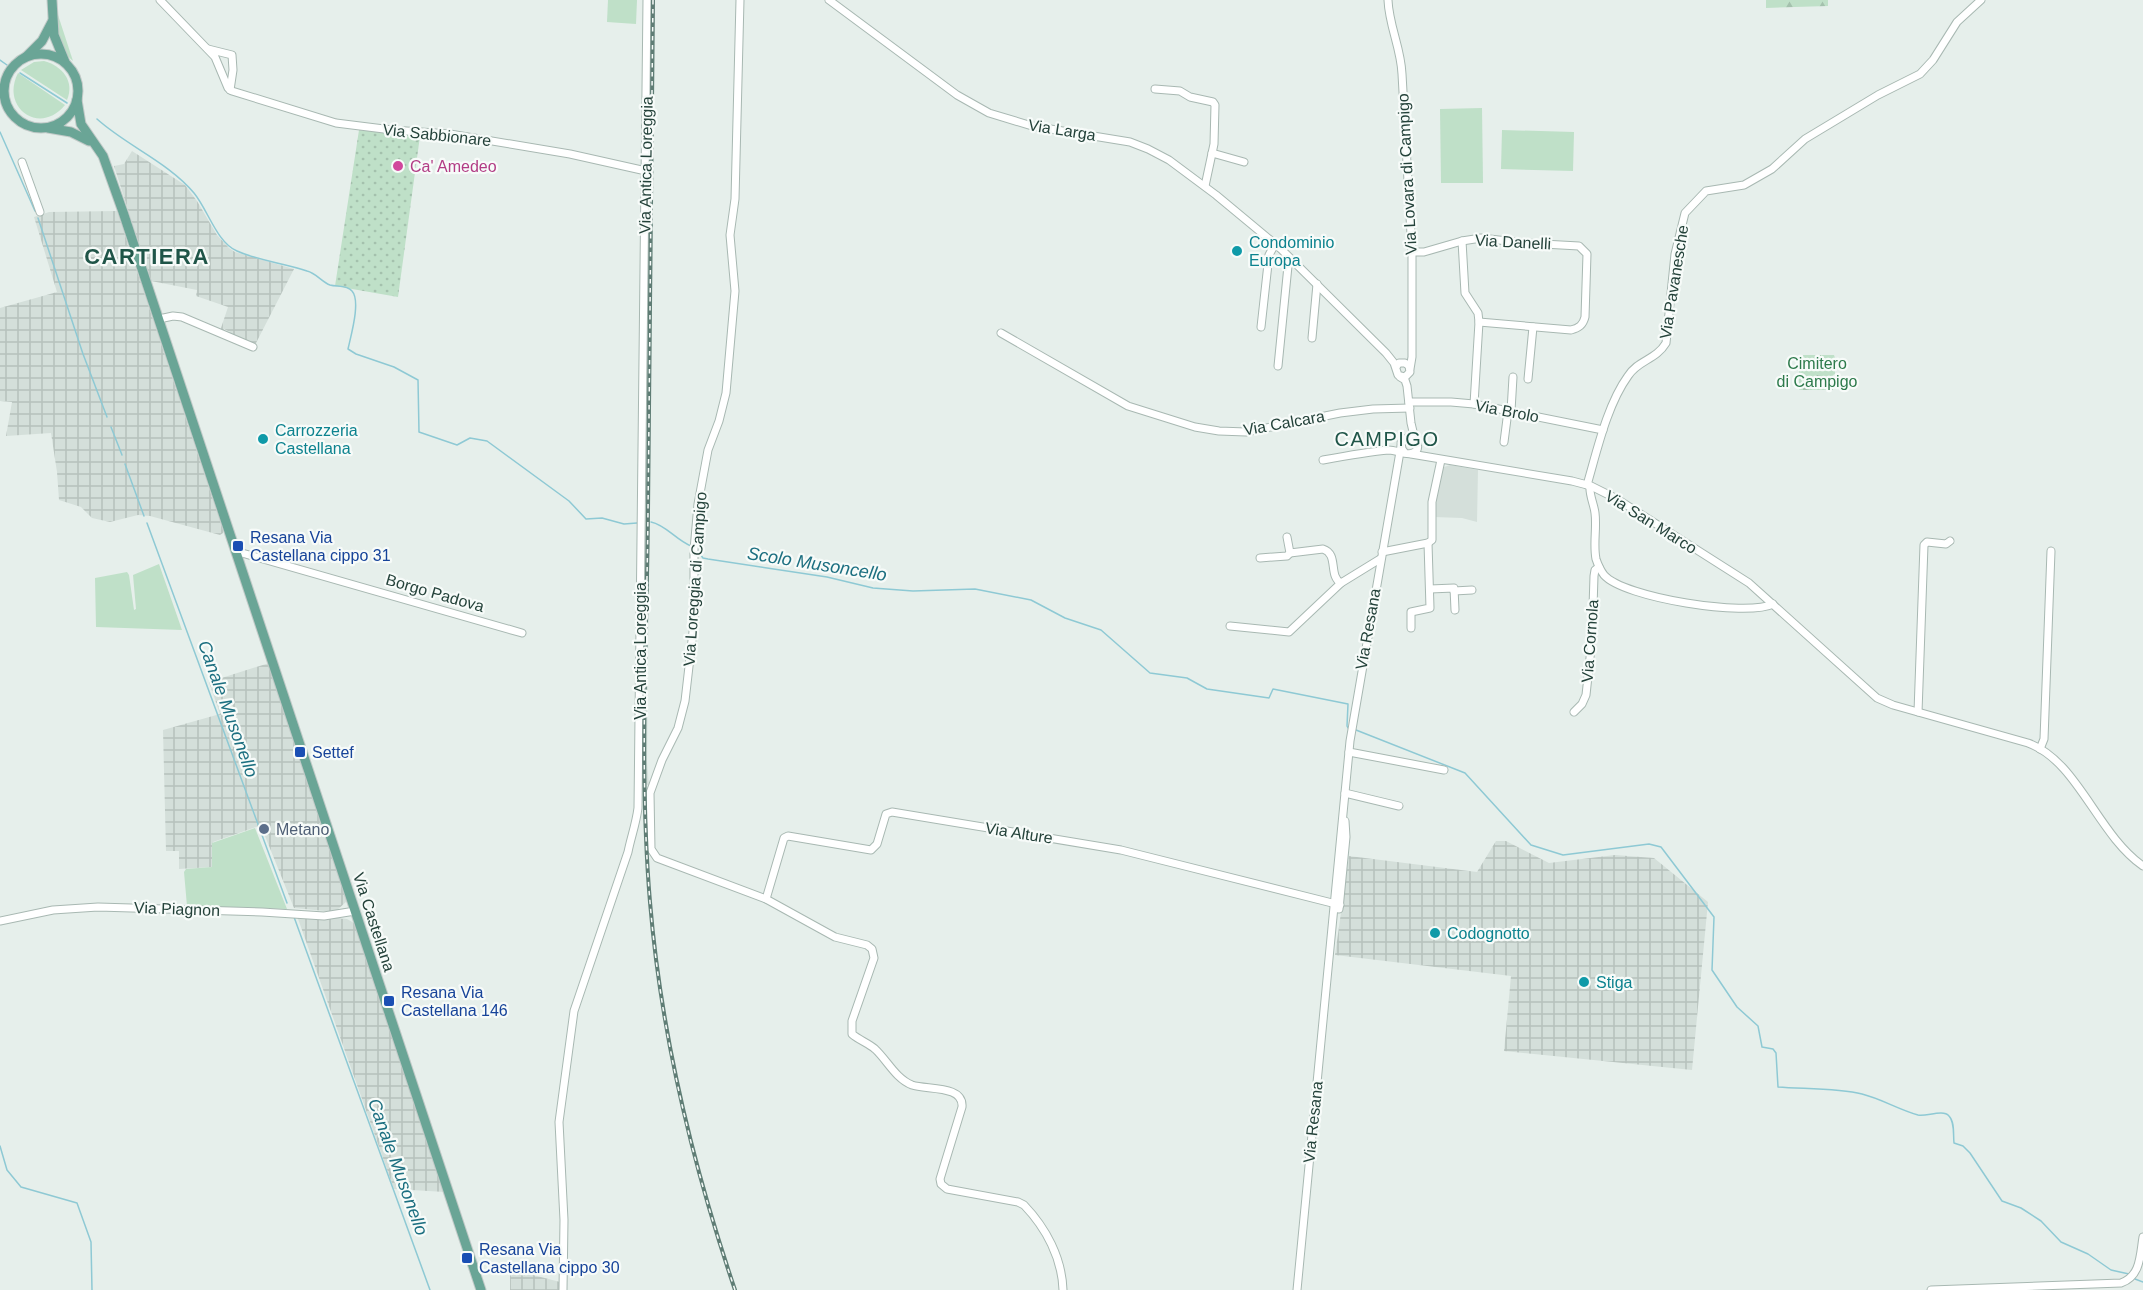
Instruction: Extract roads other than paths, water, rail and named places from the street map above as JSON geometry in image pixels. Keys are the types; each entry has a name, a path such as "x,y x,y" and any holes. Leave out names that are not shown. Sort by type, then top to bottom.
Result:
{"main road":[{"path":"52,0 54,38 76,79 81,124 106,164 237,554"},
{"path":"18,119 6,103 3,86 14,65 26,57 43,39 52,20"},
{"path":"26,57 46,54 65,62"},
{"path":"43,128 56,125 67,117 77,100"},
{"path":"0,112 29,126 75,133 96,146"},
{"name":"Via Castellana","path":"237,554 481,1290"}],"street":[{"path":"160,0 215,57 230,90"},
{"name":"Via Antica Loreggia","path":"563,1290 564,1220 559,1122 574,1011 628,852 638,808 647,0"},
{"name":"Via Loreggia di Campigo","path":"740,0 735,199 730,234 735,291 726,393 708,450 699,494 695,538 694,623 686,693 678,728 652,785 650,797 651,849 657,858 766,899 835,937 864,943 871,948 874,958 852,1021 852,1034 875,1049 908,1083 960,1096 963,1102 962,1107 940,1179 941,1184 947,1189 1018,1202 1023,1205 1047,1235 1063,1275 1063,1290"},
{"name":"Via Larga","path":"829,0 957,94 989,113 1022,124 1105,137 1138,145 1162,156 1205,186 1294,260 1389,356 1400,364"},
{"name":"Via Lovara di Campigo","path":"1388,0 1389,16 1400,51 1402,69 1412,252 1409,403 1410,421 1416,442"},
{"name":"Via Pavanesche","path":"1589,485 1603,430 1626,378 1639,365 1660,352 1666,343 1675,254 1685,213 1706,191 1744,185 1772,169 1805,139 1878,94 1920,74 1933,60 1957,22 1981,0"},
{"path":"208,49 232,56 233,70 230,90"},
{"path":"1155,89 1180,91 1190,98 1213,102 1215,105 1215,133 1205,186"},
{"name":"Via Sabbionare","path":"230,90 336,123 450,134 570,154 646,171"},
{"path":"1212,153 1244,162"},
{"path":"22,162 40,212"},
{"name":"Via Danelli","path":"1412,252 1424,252 1481,238 1579,246 1588,256 1583,323 1571,330 1533,327"},
{"path":"1462,241 1466,293 1478,313 1479,322 1474,404"},
{"path":"1261,327 1269,255 1275,244"},
{"path":"1278,366 1288,268 1294,260"},
{"path":"1312,338 1317,284"},
{"path":"159,319 182,317 253,347"},
{"path":"1479,322 1533,327 1528,379"},
{"name":"Via Calcara","path":"1001,333 1128,406 1195,427 1246,432 1340,413 1409,403"},
{"name":"Via Lovara di Campigo","path":"1400,364 1409,358 1411,349"},
{"path":"1400,364 1408,365 1410,370 1407,376 1400,376 1396,373 1400,364"},
{"name":"Via Lovara di Campigo","path":"1400,376 1406,382 1409,403"},
{"path":"1504,442 1513,377"},
{"name":"Via Brolo","path":"1409,403 1474,404 1603,430"},
{"name":"Via Lovara di Campigo","path":"1404,449 1410,421"},
{"path":"1323,460 1389,450 1417,449 1416,442 1410,438 1404,449"},
{"name":"Via San Marco","path":"1416,442 1432,457"},
{"name":"Via San Marco","path":"1404,449 1442,460 1560,478 1589,485 1617,499 1744,579 1877,699 2040,748"},
{"name":"Via Resana","path":"1297,1290 1329,954 1338,904 1337,863 1349,752 1381,555 1399,461 1404,449"},
{"path":"1230,626 1289,632 1341,584 1381,555 1432,540 1434,535 1432,507 1442,460"},
{"name":"Via Cornola","path":"1574,712 1582,704 1586,695 1592,639 1594,576 1595,570 1599,567 1596,557 1595,517 1589,485"},
{"path":"1287,537 1290,553"},
{"path":"1918,712 1924,545 1927,542 1946,544 1950,542"},
{"path":"1411,628 1411,612 1430,608 1428,543"},
{"path":"1260,558 1328,550 1331,554 1334,578 1341,584"},
{"path":"2051,551 2045,737 2040,748 2063,768 2122,850 2143,866"},
{"name":"Borgo Padova","path":"237,554 242,553 522,633"},
{"path":"1599,567 1609,580 1637,593 1704,606 1762,607 1773,604"},
{"path":"1430,590 1454,588 1455,591 1472,590"},
{"path":"1455,591 1455,610"},
{"path":"1349,752 1444,770"},
{"path":"1345,794 1399,806"},
{"name":"Via Alture","path":"766,899 784,838 788,836 871,850 878,844 886,814 891,812 1121,850 1338,904"},
{"name":"Via Piagnon","path":"0,921 53,910 98,907 324,916 355,911"},
{"path":"1931,1290 2125,1283 2139,1263 2143,1241"}],"waterway":[{"name":"Scolo Musoncello","path":"0,60 7,65"},
{"name":"Scolo Musoncello","path":"20,73 67,103"},
{"name":"Scolo Musoncello","path":"97,119 184,182 199,200 218,234 230,247 254,257 310,272 330,285 350,289 356,302 348,349 394,367 418,380 419,432 457,445 470,438 487,441 569,501 586,519 602,518 624,524 637,523"},
{"name":"Canale Musonello","path":"0,132 35,211"},
{"name":"Canale Musonello","path":"38,218 83,354 107,417"},
{"name":"Canale Musonello","path":"111,427 122,455"},
{"name":"Canale Musonello","path":"125,464 144,516"},
{"name":"Scolo Musoncello","path":"651,522 691,546"},
{"name":"Canale Musonello","path":"147,523 287,903"},
{"name":"Scolo Musoncello","path":"697,550 703,558 827,577 873,588 913,591 975,589 1031,600 1065,618 1101,630 1150,673 1187,678 1207,689 1269,698 1273,689 1348,704 1348,728"},
{"name":"Scolo Musoncello","path":"1356,730 1465,773 1531,845 1563,855 1649,844 1661,847 1714,917 1712,970 1737,1007 1758,1026 1762,1047 1773,1049 1776,1053 1778,1087 1853,1092 1918,1115 1946,1114 1952,1122 1954,1143 1963,1146 1970,1153 2002,1201 2021,1208 2041,1221 2061,1242 2088,1254 2111,1270 2129,1274"},
{"name":"Canale Musonello","path":"294,917 430,1290"},
{"path":"0,1146 7,1170 21,1187 77,1203 91,1242 92,1290"},
{"name":"Scolo Musoncello","path":"2135,1279 2143,1282"}],"railway":[{"path":"653,0 644,706 645,804 650,902 662,1001 680,1098 705,1194 735,1290"}],"place":[{"name":"Ca' Amedeo","path":"398,166"},
{"name":"Condominio Europa","path":"1237,251"},
{"name":"Carrozzeria Castellana","path":"263,439"},
{"name":"Resana Via Castellana cippo 31","path":"238,546"},
{"name":"Settef","path":"300,752"},
{"name":"Metano","path":"264,829"},
{"name":"Codognotto","path":"1435,933"},
{"name":"Stiga","path":"1584,982"},
{"name":"Resana Via Castellana 146","path":"389,1001"},
{"name":"Resana Via Castellana cippo 30","path":"467,1258"}],"district":[{"name":"CARTIERA","path":"147,256"},
{"name":"CAMPIGO","path":"1387,439"}],"park label":[{"name":"Cimitero di Campigo","path":"1817,372"}]}
